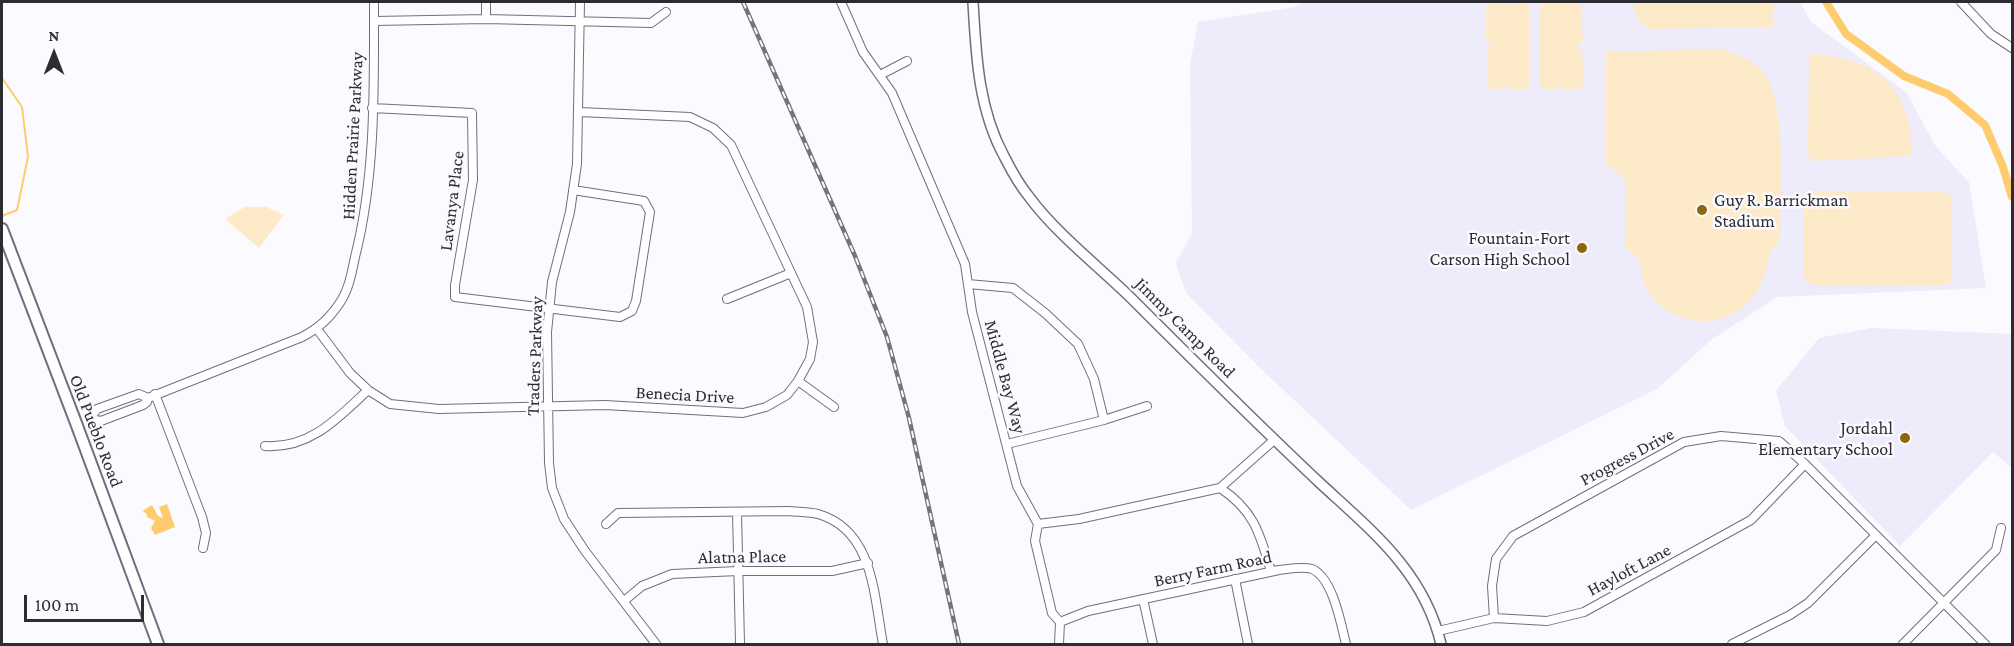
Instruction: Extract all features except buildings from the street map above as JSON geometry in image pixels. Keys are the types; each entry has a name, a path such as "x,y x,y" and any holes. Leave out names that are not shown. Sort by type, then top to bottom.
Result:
{"main road":[{"name":"Old Pueblo Road","path":"2,229 158,645"}],"street":[{"name":"Hidden Prairie Parkway","path":"151,396 143,405 101,421 90,419 97,409 139,394 151,396 291,342 317,329 342,299 350,279 363,228 372,108 374,2"},
{"path":"486,2 486,19"},
{"name":"Traders Parkway","path":"580,2 577,164 570,212 552,282 547,332 549,463 552,488 564,519 585,551 656,645"},
{"name":"Middle Bay Way","path":"840,2 863,52 892,93 965,264 972,312 1017,486 1038,524"},
{"name":"Jimmy Camp Road","path":"973,2 979,80 988,117 1003,154 1030,199 1274,440 1389,548 1419,586 1438,631 1441,645"},
{"path":"1960,2 1991,34 2013,48"},
{"path":"374,21 486,19 651,23 666,12"},
{"path":"880,75 907,61"},
{"name":"Lavanya Place","path":"372,108 472,113 473,180 455,285 455,297 549,309"},
{"name":"Benecia Drive","path":"317,329 350,373 368,390 390,404 439,409 605,405 743,413 766,407 787,395 810,360 813,342 807,307 731,146 713,128 690,117 579,112"},
{"path":"549,309 620,317 632,311 636,300 650,212 644,201 573,190"},
{"path":"727,299 791,273"},
{"path":"968,284 1013,288 1045,313 1078,344 1094,379 1104,420"},
{"path":"798,381 834,407"},
{"path":"265,446 281,447 318,434 342,416 368,390"},
{"path":"151,396 202,517 206,533 203,548"},
{"path":"1007,444 1104,420 1147,406"},
{"path":"76,423 90,419"},
{"name":"Progress Drive","path":"1494,618 1492,586 1496,559 1513,536 1684,442 1721,436 1779,441 1805,464 1985,645"},
{"path":"1059,645 1060,622 1052,613 1035,541 1038,524 1080,519 1220,488 1274,440"},
{"name":"Hayloft Lane","path":"1438,631 1494,618 1546,621 1584,612 1750,520 1805,464"},
{"path":"1220,488 1235,498 1257,527 1271,571"},
{"path":"606,524 618,513 789,511 817,514 841,524 858,543 868,563 883,645"},
{"path":"737,512 740,645"},
{"path":"1903,645 1996,550 2001,528"},
{"path":"1732,645 1808,603 1876,535"},
{"name":"Alatna Place","path":"624,601 642,586 672,574 832,571 868,563"},
{"name":"Berry Farm Road","path":"1060,622 1088,611 1271,571 1301,567 1312,570 1325,579 1340,618 1346,645"},
{"path":"1234,579 1248,645"},
{"path":"1143,599 1153,645"}],"shaded area":[{"name":"Fountain-Fort Carson High School","path":"1303,2 1800,2 1811,22 1906,92 1936,147 1969,182 1986,288 1777,297 1711,340 1657,389 1411,510 1260,368 1186,293 1176,263 1192,233 1190,65 1198,22 1295,7"},
{"path":"1513,2 1525,2 1529,5 1530,85 1527,90 1513,90 1508,85 1504,90 1491,90 1488,86 1487,49 1491,46 1486,41 1486,7 1492,3 1504,3 1507,7"},
{"path":"1544,2 1558,2 1560,5 1564,2 1578,2 1581,5 1583,40 1577,45 1582,50 1584,85 1580,89 1564,89 1562,84 1557,89 1543,89 1539,85 1540,6"},
{"path":"1634,2 1774,2 1773,27 1648,29 1635,16"},
{"name":"Guy R. Barrickman Stadium","path":"1723,49 1757,66 1766,76 1773,90 1780,131 1780,241 1770,254 1760,286 1749,301 1725,318 1701,321 1678,316 1660,305 1646,287 1637,258 1625,248 1625,179 1606,164 1606,52"},
{"path":"1809,54 1844,59 1860,64 1887,81 1905,109 1910,128 1911,156 1814,161 1808,156"},
{"path":"1811,192 1944,192 1952,197 1952,280 1946,285 1814,286 1803,277 1803,201"},
{"path":"245,207 266,207 284,215 259,248 225,219"},
{"name":"Jordahl Elementary School","path":"1871,328 2012,334 2012,468 1993,452 1900,546 1785,426 1776,391 1819,338"},
{"path":"167,504 175,527 155,535 151,528 155,521 143,512 152,505 158,516 163,518 159,507"}],"waterway":[{"path":"1826,2 1846,34 1904,76 1948,94 1985,125 2003,167 2012,197"},
{"path":"2,78 22,107 28,157 17,210 2,216"}],"railway":[{"path":"743,2 855,256 887,337 909,418 959,644"}],"place":[{"name":"Guy R. Barrickman Stadium","path":"1702,210"},
{"name":"Fountain-Fort Carson High School","path":"1582,248"},
{"name":"Jordahl Elementary School","path":"1905,438"}]}
